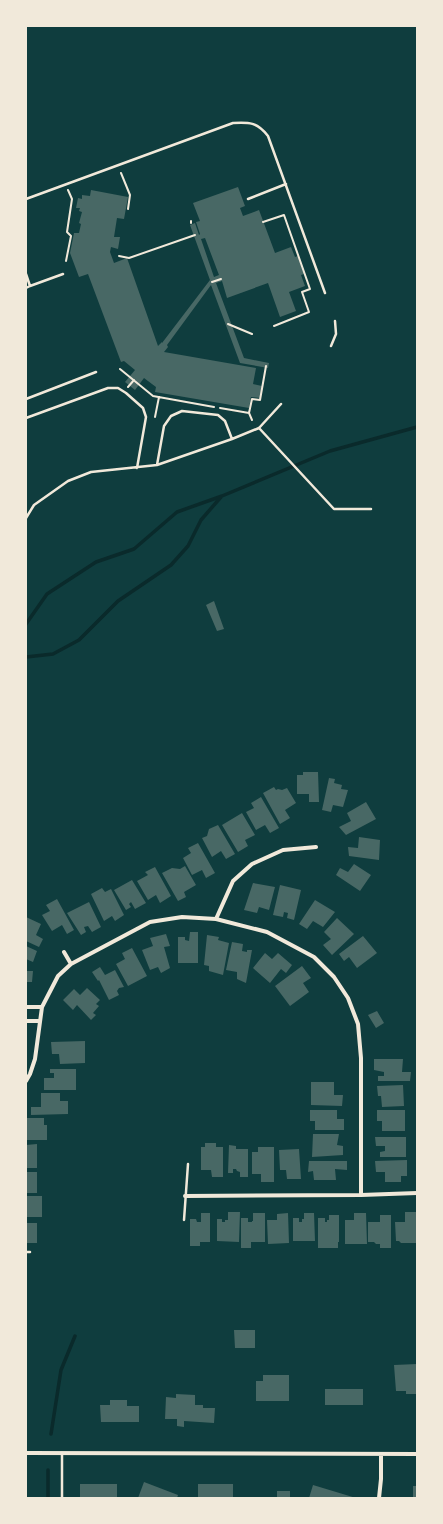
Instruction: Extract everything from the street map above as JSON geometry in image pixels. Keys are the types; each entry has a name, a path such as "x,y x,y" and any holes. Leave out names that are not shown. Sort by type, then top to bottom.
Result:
{"street":[{"path":"216,918 233,881 252,864 283,850 316,847"},
{"path":"26,1081 35,1059 42,1007 58,976 72,964 150,922 182,916 216,918 267,932 314,957 334,977 348,998 358,1024 361,1058 361,1195"},
{"path":"64,952 72,964"},
{"path":"26,1007 42,1007"},
{"path":"26,1020 39,1021"},
{"path":"185,1196 361,1195 417,1193"},
{"path":"26,1453 417,1454"},
{"path":"379,1498 381,1454"}],"lane":[{"path":"26,199 233,124 247,122 261,127 268,136 325,293"},
{"path":"248,199 286,184"},
{"path":"26,274 30,286"},
{"path":"26,288 63,274"},
{"path":"331,346 336,334 335,321"},
{"path":"26,399 96,372"},
{"path":"26,418 108,388 118,388 143,408 146,417 137,468"},
{"path":"26,518 34,505 68,481 91,472 157,465 232,439 259,428 281,404"},
{"path":"157,465 164,426 171,416 182,411 218,415 225,421 232,439"},
{"path":"259,428 334,509 372,509"},
{"path":"184,1220 188,1164"},
{"path":"62,1453 62,1498"}],"path":[{"path":"121,173 130,195 128,209"},
{"path":"66,261 70,236 67,232 72,199 68,190"},
{"path":"264,222 287,214"},
{"path":"274,326 309,312 302,292 310,289 284,215"},
{"path":"118,256 129,258 196,235"},
{"path":"212,282 220,279"},
{"path":"228,324 252,334"},
{"path":"252,420 250,413 252,398 260,400 266,366"},
{"path":"120,369 153,396 250,413"},
{"path":"128,387 134,380"},
{"path":"155,417 160,397"}],"building":[{"path":"238,187 245,206 240,208 243,216 259,210 275,253 291,247 295,257 298,256 304,274 301,275 305,286 289,292 296,311 280,317 268,283 227,298 222,281 216,283 244,358 269,363 268,368 240,363 211,285 167,345 168,347 164,352 256,368 253,384 262,386 260,398 251,397 249,408 155,392 156,387 144,378 135,390 125,382 135,370 124,361 121,362 88,274 79,277 70,253 74,233 79,233 81,224 79,223 82,212 79,211 80,208 76,208 78,198 82,199 82,195 90,196 91,190 128,197 124,219 117,218 114,237 120,237 118,249 111,247 110,252 114,263 127,258 158,346 162,343 210,280 190,225 195,223 199,235 200,234 196,222 200,221 193,203","holes":["205,238 219,275 214,277 201,239"]},
{"path":"214,601 224,629 217,631 206,605"},
{"path":"303,772 318,772 319,802 309,802 309,794 297,794 297,775 303,775"},
{"path":"329,778 335,779 334,783 342,785 341,789 348,790 343,807 333,805 331,812 322,810"},
{"path":"274,787 276,790 287,788 296,803 285,810 290,818 280,824 263,793"},
{"path":"261,797 279,828 270,833 265,825 256,830 246,812 254,808 251,803"},
{"path":"366,802 376,819 346,835 339,827 351,821 347,813"},
{"path":"242,813 255,835 245,840 248,846 238,852 222,825"},
{"path":"218,825 235,854 226,859 221,851 212,857 202,838 207,836 209,829"},
{"path":"359,837 380,840 379,860 349,856 348,847 358,848"},
{"path":"198,843 215,873 206,878 202,870 192,875 183,858 191,853 188,848"},
{"path":"354,864 371,875 360,891 336,875 340,868 348,872"},
{"path":"185,866 196,885 184,892 186,897 178,901 162,873 172,868 180,869"},
{"path":"155,867 171,896 160,903 156,895 148,900 137,881 148,875 145,872"},
{"path":"132,880 146,903 135,909 131,902 129,904 131,907 126,910 114,890"},
{"path":"253,883 275,887 269,910 259,907 257,913 244,910"},
{"path":"280,885 301,890 294,920 287,918 288,913 284,912 283,917 273,915"},
{"path":"102,888 105,892 111,889 124,915 115,921 112,916 104,921 91,894"},
{"path":"57,899 74,930 67,934 62,925 52,931 42,915 50,911 46,905"},
{"path":"315,900 335,912 323,927 313,921 307,929 299,924"},
{"path":"89,902 101,927 92,932 88,926 84,927 86,932 81,935 67,913"},
{"path":"26,917 41,924 36,935 43,939 39,947 26,941"},
{"path":"337,918 354,934 332,955 323,945 331,939 324,932"},
{"path":"190,932 198,932 198,963 178,963 178,937 185,937 185,940 189,941"},
{"path":"166,934 170,946 164,947 170,968 161,973 158,967 150,970 142,950 153,946 150,938"},
{"path":"207,935 219,937 218,940 229,943 223,975 209,971 209,966 204,965"},
{"path":"363,936 377,953 357,968 349,957 344,961 339,954"},
{"path":"232,942 243,944 242,951 247,952 247,950 252,950 246,983 237,979 237,972 226,970"},
{"path":"26,946 37,951 33,962 26,959"},
{"path":"132,948 147,976 128,986 116,964 125,959 122,953"},
{"path":"265,953 272,959 278,953 292,965 286,973 281,969 270,983 253,968"},
{"path":"302,966 311,978 303,983 309,992 290,1006 275,986"},
{"path":"100,967 105,975 115,970 124,987 119,988 117,991 119,995 109,1000 99,980 98,981 92,972"},
{"path":"26,971 33,971 32,982 26,982"},
{"path":"87,988 100,1000 96,1004 99,1006 93,1013 96,1015 91,1020 77,1005 73,1010 63,1000 74,989 80,995"},
{"path":"377,1011 384,1023 376,1028 368,1015"},
{"path":"85,1041 85,1063 60,1064 59,1054 52,1054 51,1042"},
{"path":"374,1059 403,1059 402,1072 411,1072 410,1081 378,1081 378,1076 384,1076 384,1072 374,1070"},
{"path":"50,1069 76,1069 76,1090 44,1090 44,1078 54,1078 54,1073 50,1073"},
{"path":"311,1082 334,1082 334,1095 343,1095 342,1106 311,1105"},
{"path":"403,1085 404,1106 382,1107 381,1096 378,1096 377,1086"},
{"path":"41,1093 60,1093 60,1101 68,1101 68,1114 31,1115 31,1107 41,1107"},
{"path":"310,1110 337,1110 337,1119 344,1119 344,1130 315,1130 315,1121 310,1121"},
{"path":"377,1110 405,1110 405,1131 382,1131 382,1121 377,1121"},
{"path":"26,1118 44,1118 44,1125 47,1125 47,1140 26,1140"},
{"path":"313,1134 339,1134 337,1145 343,1146 343,1155 312,1157"},
{"path":"375,1137 406,1137 406,1157 380,1157 380,1152 385,1151 385,1146 376,1146"},
{"path":"205,1143 216,1143 216,1147 223,1147 223,1177 212,1177 211,1170 201,1170 201,1147 205,1147"},
{"path":"37,1144 37,1168 26,1168 26,1145"},
{"path":"229,1145 236,1146 236,1149 248,1149 248,1177 240,1177 240,1172 236,1169 233,1169 233,1173 228,1173"},
{"path":"258,1147 274,1147 274,1182 261,1182 261,1174 252,1174 252,1152 258,1152"},
{"path":"299,1149 301,1179 287,1179 286,1170 280,1170 279,1150"},
{"path":"407,1160 407,1176 401,1176 401,1182 385,1182 385,1172 376,1172 375,1161"},
{"path":"309,1161 347,1161 347,1170 335,1169 336,1180 314,1180 313,1171 308,1172"},
{"path":"26,1172 37,1172 37,1193 26,1193"},
{"path":"26,1196 42,1196 42,1217 26,1217"},
{"path":"228,1212 240,1212 239,1242 217,1241 217,1219 222,1219 222,1222 225,1222 225,1220 228,1220"},
{"path":"405,1212 416,1212 417,1243 401,1243 396,1241 395,1222 405,1222"},
{"path":"201,1213 210,1213 210,1242 200,1242 200,1246 190,1246 190,1219 196,1219 197,1222 201,1222"},
{"path":"253,1213 265,1213 265,1242 251,1242 251,1248 241,1248 241,1218 248,1218 248,1222 252,1222"},
{"path":"288,1213 289,1243 268,1244 267,1220 277,1220 277,1214"},
{"path":"304,1213 314,1213 315,1241 293,1241 293,1218 299,1218 299,1222 302,1222 302,1219 304,1219"},
{"path":"354,1213 366,1213 367,1244 345,1244 345,1220 354,1220"},
{"path":"329,1215 339,1215 338,1248 318,1248 318,1218 325,1218 325,1222 327,1222 327,1220 329,1220"},
{"path":"380,1215 391,1215 391,1248 380,1248 380,1244 368,1242 368,1222 380,1222"},
{"path":"26,1223 37,1223 37,1243 26,1243"},
{"path":"234,1330 255,1330 255,1348 235,1348"},
{"path":"417,1364 417,1394 406,1394 406,1391 396,1391 394,1365"},
{"path":"263,1375 289,1375 289,1401 256,1401 256,1381 263,1381"},
{"path":"325,1389 363,1389 363,1405 325,1405"},
{"path":"176,1394 195,1395 195,1405 203,1405 203,1408 215,1408 214,1423 184,1421 184,1427 177,1426 177,1419 165,1419 166,1397 176,1398"},
{"path":"110,1400 127,1400 127,1406 139,1406 139,1422 101,1422 100,1405 110,1405"},
{"path":"144,1482 178,1495 177,1498 138,1498"},
{"path":"80,1484 117,1484 117,1497 80,1497"},
{"path":"198,1484 233,1484 233,1498 198,1498"},
{"path":"313,1485 356,1498 309,1498"},
{"path":"413,1486 417,1486 417,1498 413,1498"},
{"path":"277,1491 290,1491 290,1498 277,1498"}],"waterway":[{"path":"26,624 47,594 96,562 134,549 177,512 222,496 330,451 417,427"},
{"path":"26,657 53,654 79,640 118,601 171,565 188,546 201,520 221,497"},
{"path":"51,1434 61,1370 75,1336"},
{"path":"48,1470 48,1498"}]}
